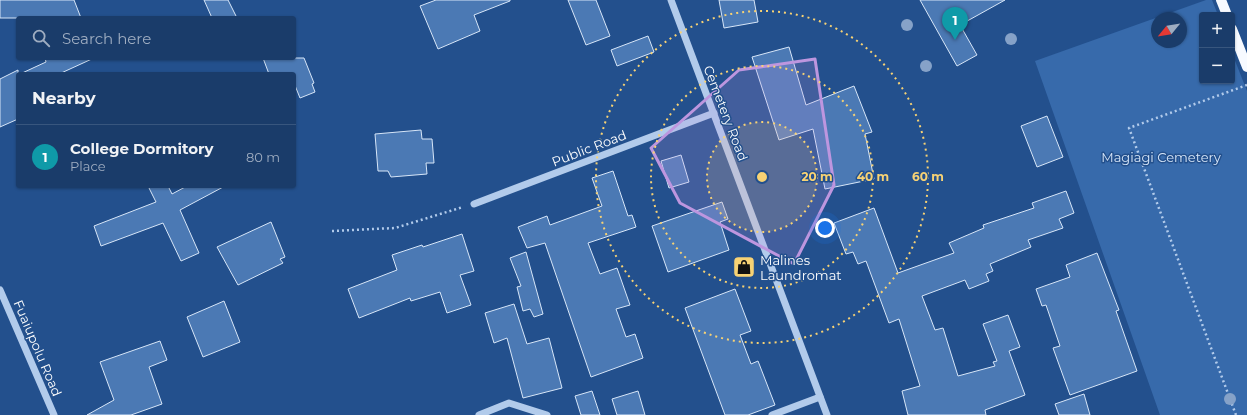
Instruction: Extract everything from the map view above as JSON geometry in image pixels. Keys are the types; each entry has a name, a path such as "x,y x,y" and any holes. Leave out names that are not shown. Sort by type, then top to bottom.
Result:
{"main road":[{"path":"1221,0 1226,12"},
{"path":"1235,37 1247,67"}],"street":[{"name":"Cemetery Road","path":"670,0 827,415"},
{"name":"Public Road","path":"474,204 714,113"},
{"name":"Fuaiupolu Road","path":"0,290 54,415"},
{"path":"772,415 820,397"},
{"path":"479,415 509,403 547,415"}],"path":[{"path":"1236,415 1130,128 1247,85"},
{"path":"332,231 395,228 474,204"}],"highlighted area":[{"path":"815,59 834,185 794,264 680,203 651,148 739,70"}],"green space":[{"name":"Magiagi Cemetery","path":"1206,0 1212,0 1217,12 1199,12 1199,84 1235,84 1235,61 1247,91 1247,415 1160,415 1035,61 1151,20 1151,48 1187,48 1187,12 1172,12"}],"building":[{"path":"0,0 74,0 80,16 16,16 16,18 0,18"},
{"path":"204,0 228,0 236,16 211,16"},
{"path":"436,0 510,1 474,15 480,31 438,49 420,6"},
{"path":"568,0 596,0 610,36 586,45"},
{"path":"719,0 754,0 758,22 724,28"},
{"path":"920,0 1005,0 960,25 977,55 957,66"},
{"path":"648,36 654,52 617,66 611,50"},
{"path":"789,47 806,105 854,86 872,132 865,134 874,179 825,189 813,129 779,140 752,57"},
{"path":"296,58 304,58 314,83 312,84 315,92 300,98 296,88 296,72 268,72 264,60 296,60"},
{"path":"46,60 90,60 63,72 24,72 46,62"},
{"path":"18,70 18,72 16,72 16,120 0,127 0,79"},
{"path":"1047,116 1063,157 1037,167 1021,126"},
{"path":"421,130 422,139 432,139 434,163 426,163 427,174 391,177 388,171 378,171 375,134"},
{"path":"681,155 689,182 669,188 661,161"},
{"path":"613,171 628,216 632,215 636,227 588,243 600,274 617,268 630,305 616,309 626,337 635,334 643,358 591,377 545,243 527,248 518,227 547,216 550,225 602,206 592,178"},
{"path":"149,188 169,188 172,194 183,188 221,188 180,210 199,253 181,261 163,223 101,246 94,226 156,202"},
{"path":"1066,191 1074,213 1059,219 1063,228 1028,240 1031,247 990,264 993,271 986,274 989,281 969,289 965,280 922,296 935,330 943,328 958,376 995,366 993,362 997,361 983,324 1008,315 1020,347 1009,351 1025,395 985,410 986,415 908,415 902,391 920,386 899,319 889,323 866,261 858,264 853,252 846,254 834,223 874,208 898,273 954,253 949,243 984,228 983,225 1034,208 1032,203"},
{"path":"722,202 728,219 720,222 729,250 668,272 652,226"},
{"path":"271,222 285,257 280,259 283,263 238,285 217,247"},
{"path":"462,234 474,271 460,275 471,305 447,313 440,292 411,301 410,298 359,318 348,289 397,270 392,255 422,245 423,247"},
{"path":"526,252 543,314 534,317 530,309 523,311 517,287 521,286 510,258"},
{"path":"1097,253 1119,310 1116,311 1137,371 1070,395 1053,348 1060,346 1046,305 1042,306 1036,289 1070,277 1066,265"},
{"path":"735,289 751,331 740,335 751,364 758,361 775,405 748,415 725,415 685,308"},
{"path":"224,301 240,342 203,357 187,317"},
{"path":"514,304 527,344 549,338 562,388 523,398 507,338 494,343 485,313"},
{"path":"160,341 167,360 149,367 162,404 131,415 87,415 114,400 100,362"},
{"path":"592,391 600,415 581,415 575,396"},
{"path":"638,391 645,415 617,415 612,399"},
{"path":"1084,394 1090,415 1059,415 1055,404"}],"place":[{"name":"College Dormitory","path":"955,40"},
{"name":"Malines Laundromat","path":"744,267"}]}
